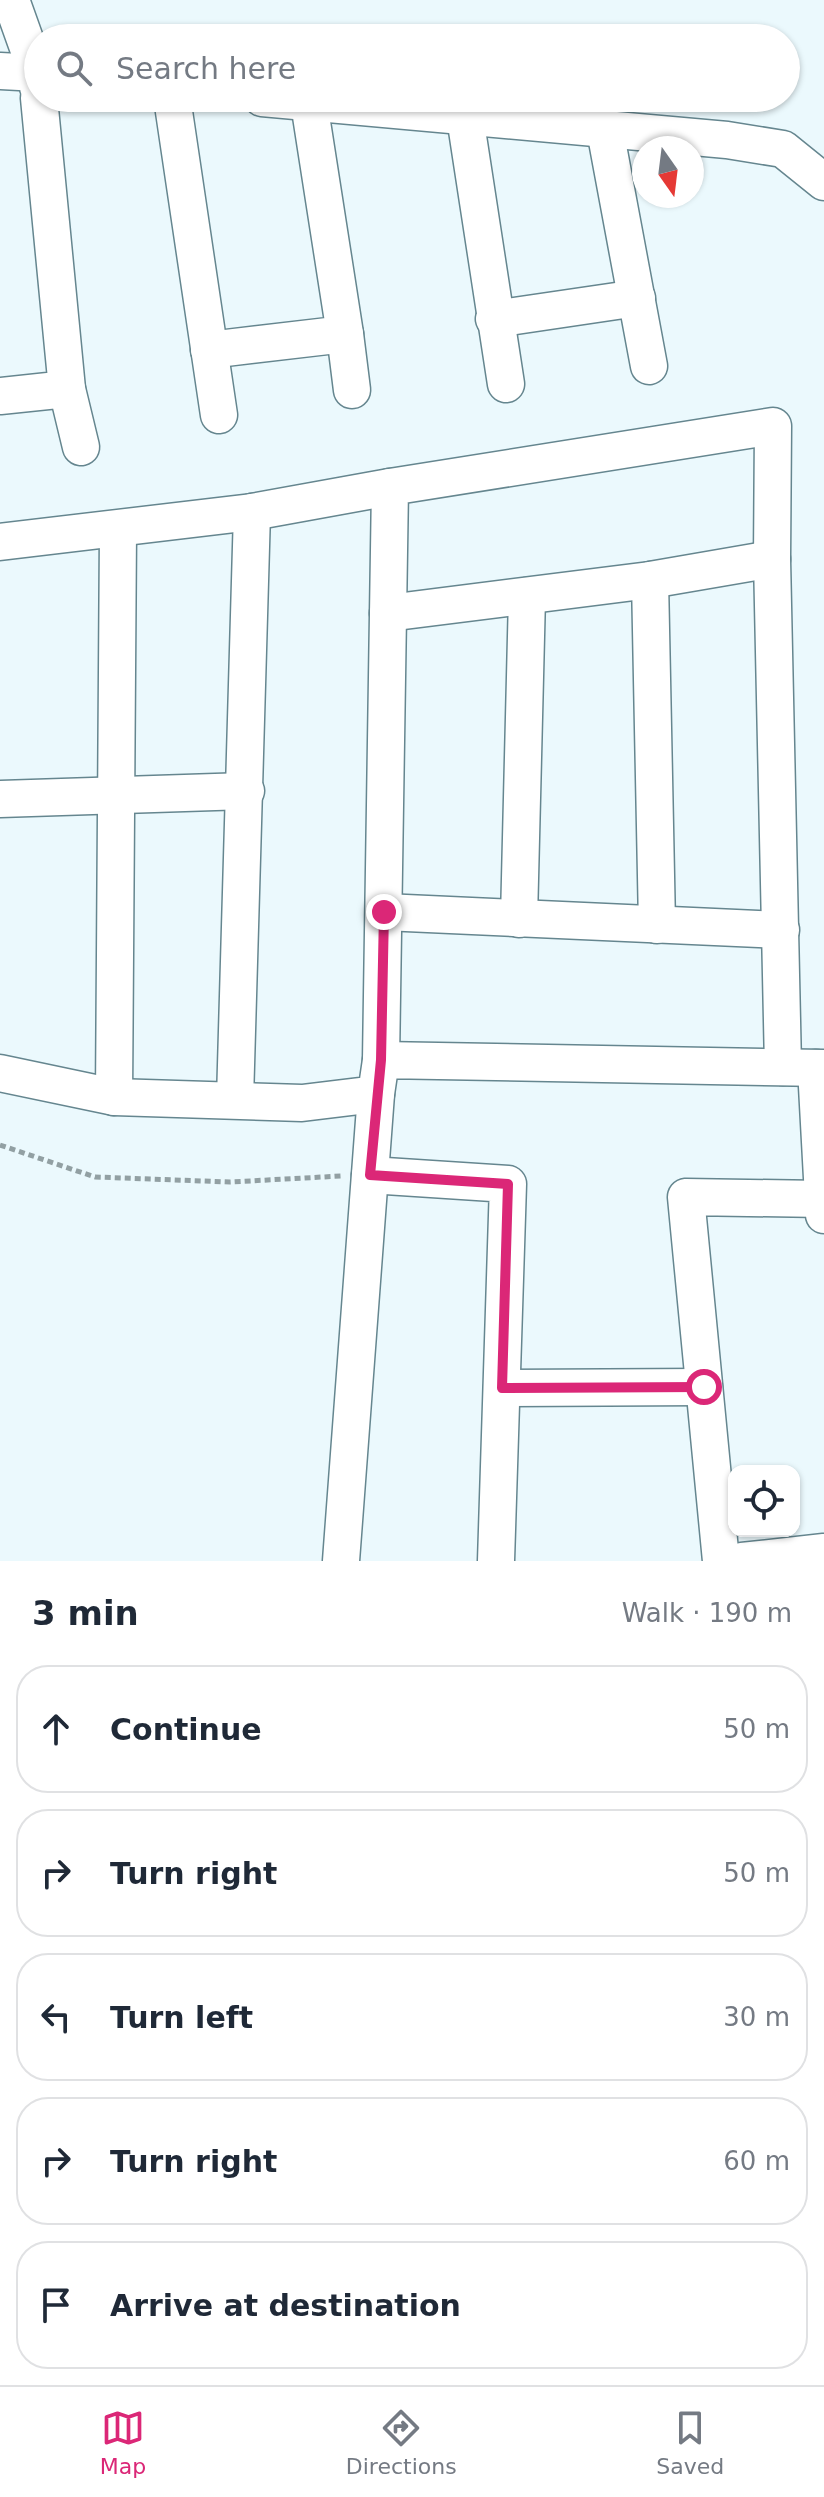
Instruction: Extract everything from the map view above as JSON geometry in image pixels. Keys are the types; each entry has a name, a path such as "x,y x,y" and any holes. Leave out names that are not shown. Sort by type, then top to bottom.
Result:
{"street":[{"path":"11,0 24,40"},
{"path":"0,71 24,79"},
{"path":"41,112 67,389 81,447"},
{"path":"174,112 219,415"},
{"path":"310,112 352,390"},
{"path":"409,112 727,140 783,149 824,182"},
{"path":"465,117 506,384"},
{"path":"605,130 649,366"},
{"path":"494,319 637,298"},
{"path":"209,350 345,334"},
{"path":"0,396 67,389"},
{"path":"0,542 252,512 773,426 772,559 781,930 808,1068 824,1215"},
{"path":"347,1560 370,1175 379,1077 390,487"},
{"path":"235,1100 252,512"},
{"path":"114,1097 118,530"},
{"path":"388,613 650,580 772,559"},
{"path":"650,580 657,925"},
{"path":"519,919 527,596"},
{"path":"0,799 114,798 246,791"},
{"path":"384,912 781,930"},
{"path":"0,1073 114,1097 302,1103 379,1077 808,1068"},
{"path":"370,1175 508,1184 496,1561"},
{"path":"721,1561 686,1197 823,1199"},
{"path":"502,1388 704,1387"},
{"path":"742,1561 824,1552"}],"path":[{"path":"0,1145 95,1177 230,1182 370,1175"}],"route":[{"path":"384,912 381,1060 370,1175 508,1184 502,1388 704,1387"}]}
